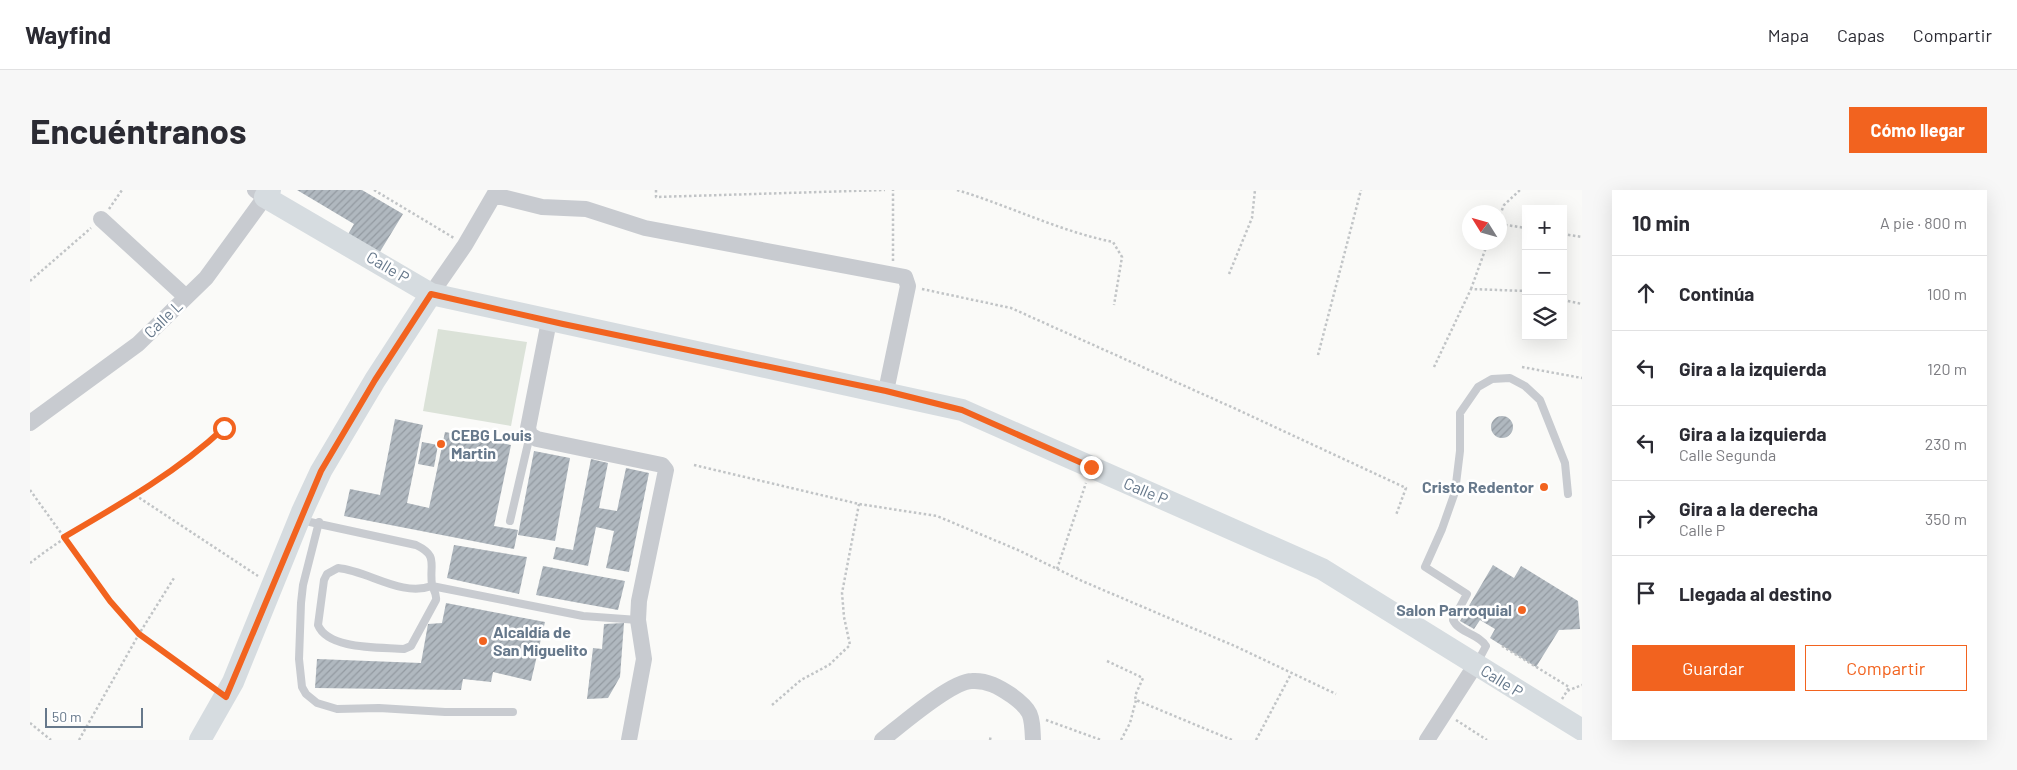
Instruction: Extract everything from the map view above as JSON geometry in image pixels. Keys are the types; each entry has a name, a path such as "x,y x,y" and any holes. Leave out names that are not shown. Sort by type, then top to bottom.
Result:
{"street":[{"name":"Calle P","path":"263,192 431,294 549,321 886,391 962,410 1322,569 1582,730"},
{"name":"Calle L","path":"30,423 138,344 206,278 263,192"},
{"path":"200,740 226,697 321,471 375,380 465,245 496,192 542,207 586,209 645,228 892,273 905,277 908,286 886,391"},
{"path":"102,219 186,297"},
{"path":"549,321 528,428 530,435 538,439 662,465 666,470 639,601 638,620 644,659 629,740"},
{"path":"1427,740 1476,664"},
{"path":"882,740 931,700 970,680 987,682 1002,688 1024,704 1032,715 1033,740"}],"lane":[{"path":"1476,664 1486,646 1482,640 1456,625 1453,620 1467,594 1425,567 1442,529 1455,492 1460,451 1460,412 1478,387 1492,379 1510,378 1525,386 1540,400 1565,463 1568,494"},
{"path":"510,521 530,435"},
{"path":"513,712 445,712 379,708 337,709 317,703 306,694 302,687 299,659 301,603 314,522 422,548 432,557 432,586 436,594 436,600 411,646 404,649 341,643 328,638 321,632 318,614 324,580 332,570 343,568 406,588 423,589 432,586 583,616 638,620"}],"path":[{"path":"30,280 102,219 122,190"},
{"path":"374,190 465,245"},
{"path":"382,194 385,190"},
{"path":"656,190 656,197 884,190"},
{"path":"892,273 893,190"},
{"path":"957,190 994,201 1081,236 1113,242 1122,257 1114,305"},
{"path":"1229,274 1252,218 1254,190"},
{"path":"1318,355 1361,190"},
{"path":"1504,205 1520,190"},
{"path":"1507,225 1522,227"},
{"path":"1567,235 1582,237"},
{"path":"1434,367 1471,289 1485,250"},
{"path":"908,286 1011,308 1406,488 1396,515"},
{"path":"1471,289 1522,291"},
{"path":"1567,301 1582,304"},
{"path":"1522,366 1582,378"},
{"path":"30,563 64,537 135,495 211,440 224,428"},
{"path":"694,465 859,504 937,516 1237,647 1336,694"},
{"path":"1057,569 1091,467"},
{"path":"30,490 110,601 139,634 226,697"},
{"path":"135,495 261,578"},
{"path":"772,705 801,680 829,665 850,645 844,617 842,593 859,504"},
{"path":"79,740 139,634 174,578"},
{"path":"1502,646 1568,687 1567,691"},
{"path":"1107,661 1143,678 1135,696 1136,700 1130,723 1121,740"},
{"path":"1256,740 1291,674"},
{"path":"1559,703 1567,691 1582,685"},
{"path":"1136,700 1232,740"},
{"path":"1444,713 1488,740"},
{"path":"1032,715 1101,740"},
{"path":"30,723 51,740"},
{"path":"990,740 991,735"}],"shaded area":[{"path":"438,329 527,342 511,426 423,411"}],"building":[{"path":"297,190 362,190 403,214 378,255 347,236 354,224"},
{"path":"1502,416 1510,419 1513,427 1510,435 1502,438 1494,435 1491,427 1494,419"},
{"path":"395,419 423,425 407,503 429,508 445,432 511,445 494,526 518,530 514,549 344,516 350,489 380,495"},
{"path":"422,442 438,445 434,467 418,464"},
{"path":"534,451 570,458 555,541 518,535"},
{"path":"591,459 608,463 599,508 617,511 626,468 649,473 629,572 606,568 614,531 596,527 588,566 553,559 556,547 573,550"},
{"path":"454,545 527,557 519,594 447,578"},
{"name":"Salon Parroquial","path":"1493,565 1514,578 1521,566 1578,601 1580,629 1559,630 1536,667 1490,638 1495,629 1480,620 1474,629 1460,621"},
{"path":"543,566 625,581 618,610 536,595"},
{"name":"Alcaldía de San Miguelito","path":"446,603 545,622 531,681 493,672 491,682 463,679 461,690 315,688 317,659 421,663 428,624 442,623"},
{"path":"624,623 620,677 608,698 587,699 593,648 602,649 604,624"}],"place":[{"name":"CEBG Louis Martin","path":"441,444"},
{"name":"Cristo Redentor","path":"1544,487"},
{"name":"Salon Parroquial","path":"1522,610"},
{"name":"Alcaldía de San Miguelito","path":"483,641"}],"route":[{"path":"224,428 211,440 135,495 64,537 110,601 139,634 226,697 302,512 321,471 375,380 431,294 563,324 886,391 962,410 1091,467"}]}
